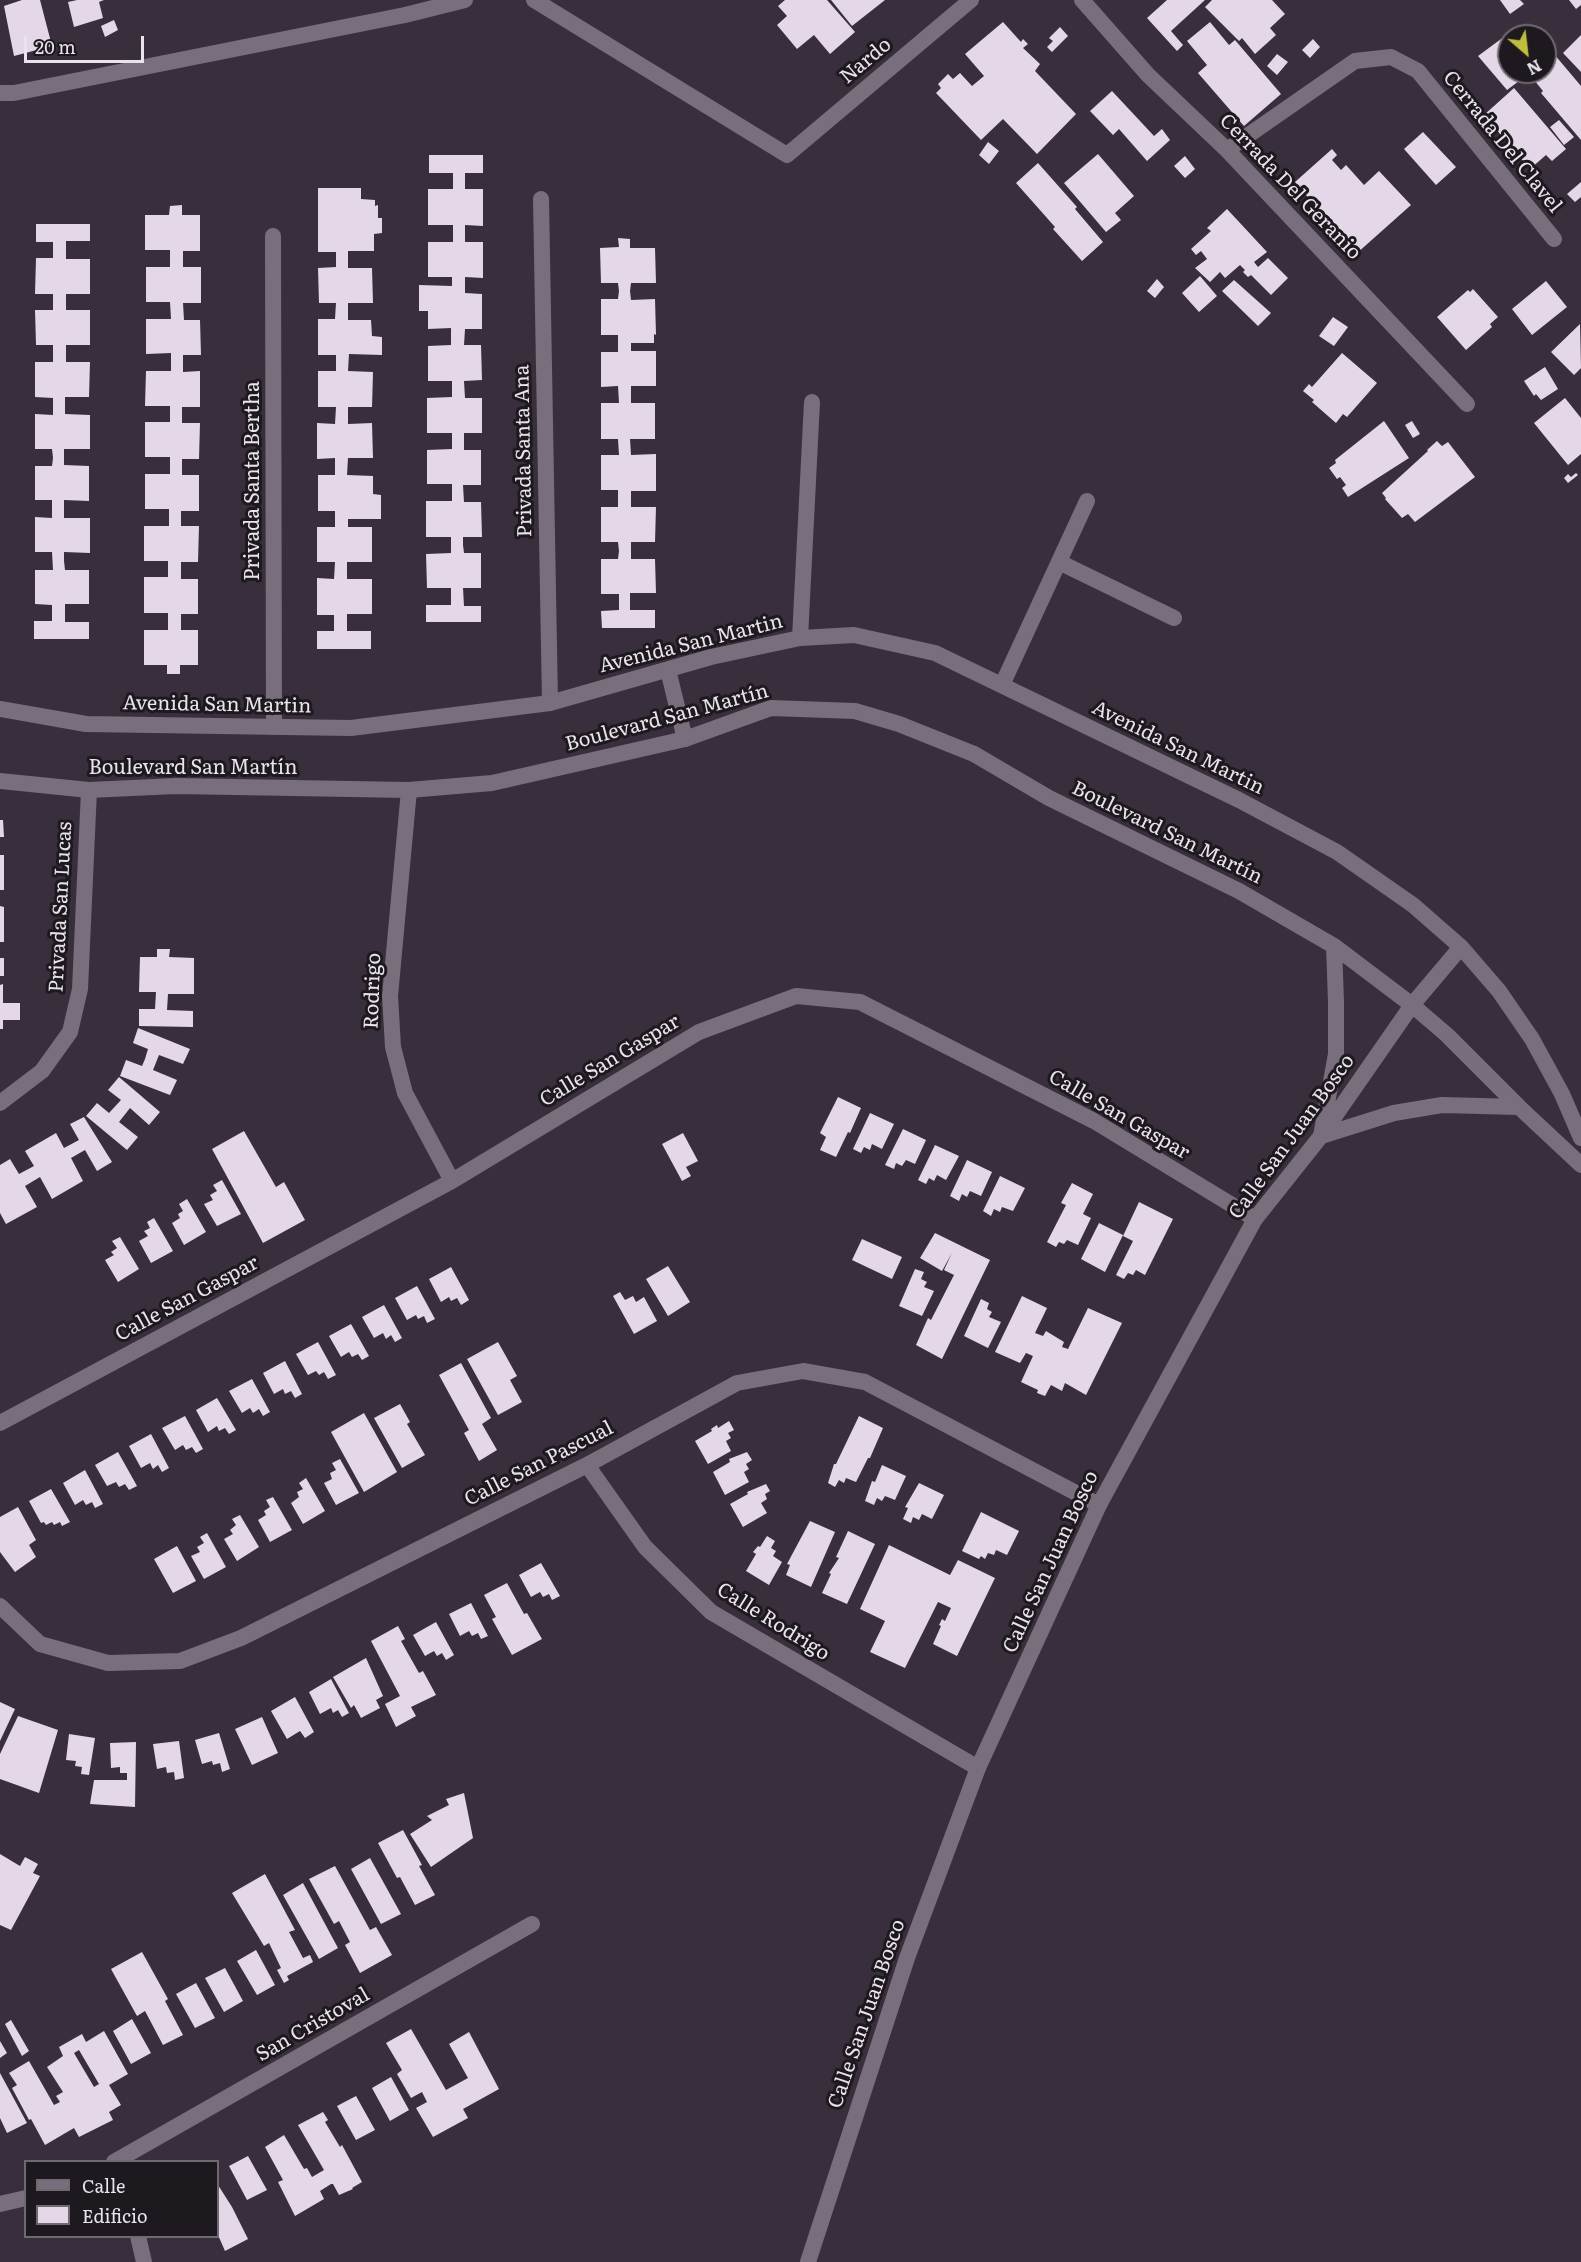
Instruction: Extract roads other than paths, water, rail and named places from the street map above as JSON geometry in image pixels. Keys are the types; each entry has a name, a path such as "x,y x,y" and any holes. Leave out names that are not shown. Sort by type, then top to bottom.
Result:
{"street":[{"path":"7,93 405,15 465,0"},
{"name":"Nardo","path":"534,0 787,155 971,0"},
{"name":"Cerrada Del Geranio","path":"1083,0 1148,75 1227,150 1467,404"},
{"name":"Cerrada Del Clavel","path":"1227,150 1355,61 1391,57 1418,71 1554,238"},
{"name":"Privada Santa Ana","path":"541,199 550,703"},
{"name":"Privada Santa Bertha","path":"273,236 274,727"},
{"path":"800,638 812,402"},
{"path":"1002,685 1087,501"},
{"path":"1059,562 1174,618"},
{"name":"Avenida San Martin","path":"0,709 86,724 351,728 550,703 711,657 800,638 854,635 935,653 1228,795 1337,852 1413,905 1461,946 1499,992 1532,1039 1562,1094 1581,1138"},
{"path":"668,670 685,739"},
{"name":"Boulevard San Martín","path":"0,781 89,790 176,786 409,790 492,783 685,739 771,708 855,711 899,724 974,754 1049,798 1239,891 1334,946 1412,1005 1447,1035 1581,1165"},
{"name":"Privada San Lucas","path":"0,1103 42,1071 70,1032 80,989 89,790"},
{"name":"Rodrigo","path":"409,790 390,996 393,1047 405,1093 452,1181"},
{"path":"1334,946 1336,1054 1321,1136 1394,1113 1442,1105 1519,1107"},
{"name":"Calle San Juan Bosco","path":"808,2262 907,1958 978,1768 1099,1505 1255,1219 1321,1136 1412,1005 1461,946"},
{"name":"Calle San Gaspar","path":"0,1423 452,1181 699,1032 796,996 860,1002 1094,1121 1255,1219"},
{"name":"Calle San Pascual","path":"0,1606 40,1644 108,1663 180,1661 241,1638 587,1465 737,1383 803,1371 865,1382 1099,1505"},
{"name":"Calle Rodrigo","path":"587,1465 645,1547 711,1612 978,1768"},
{"name":"San Cristoval","path":"118,2160 531,1924"},
{"path":"0,2204 24,2198"},
{"path":"138,2238 144,2262"}]}
